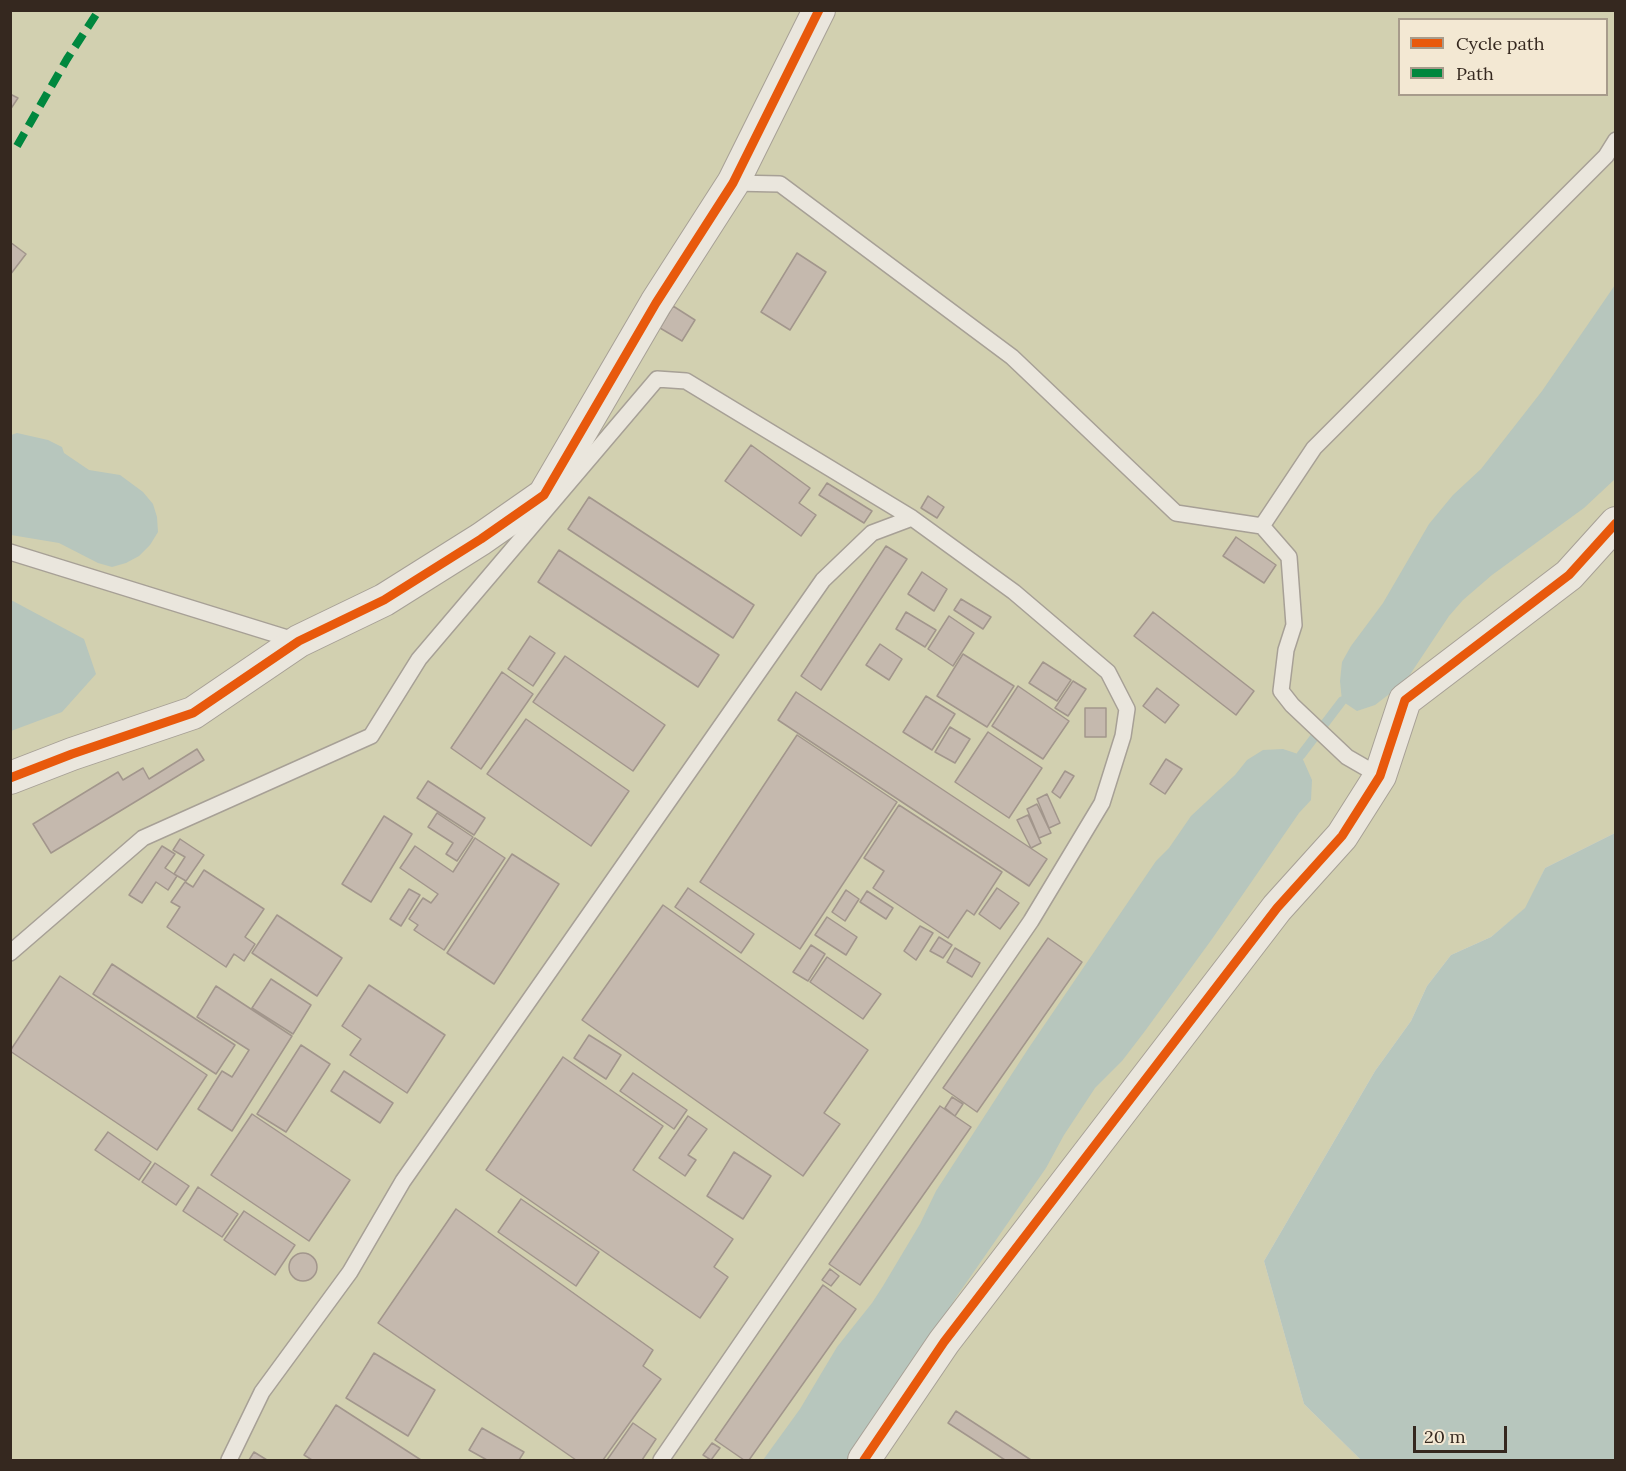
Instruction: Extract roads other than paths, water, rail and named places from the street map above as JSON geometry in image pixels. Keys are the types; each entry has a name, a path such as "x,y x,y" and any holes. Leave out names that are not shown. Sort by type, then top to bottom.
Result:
{"street":[{"path":"10,778 72,754 193,713 299,641 384,600 481,539 544,495 656,303 733,183 819,10"},
{"path":"864,1461 944,1342 1277,908 1342,836 1380,776 1405,700 1569,575 1616,524"}],"lane":[{"path":"1262,526 1314,448 1606,156 1616,140"},
{"path":"733,183 780,184 790,191 1012,357 1176,513 1262,526 1289,557 1294,625 1286,650 1281,691 1292,705 1347,757 1380,776"},
{"path":"10,953 143,838 371,736 419,659 657,380 686,381 912,518 1014,592 1108,672 1127,710 1123,736 1102,803 1031,921 661,1461"},
{"path":"230,1461 262,1392 350,1272 403,1181 823,580 872,533 912,518"},
{"path":"10,552 299,641"}],"waterway":[{"path":"1301,755 1342,701"}]}
